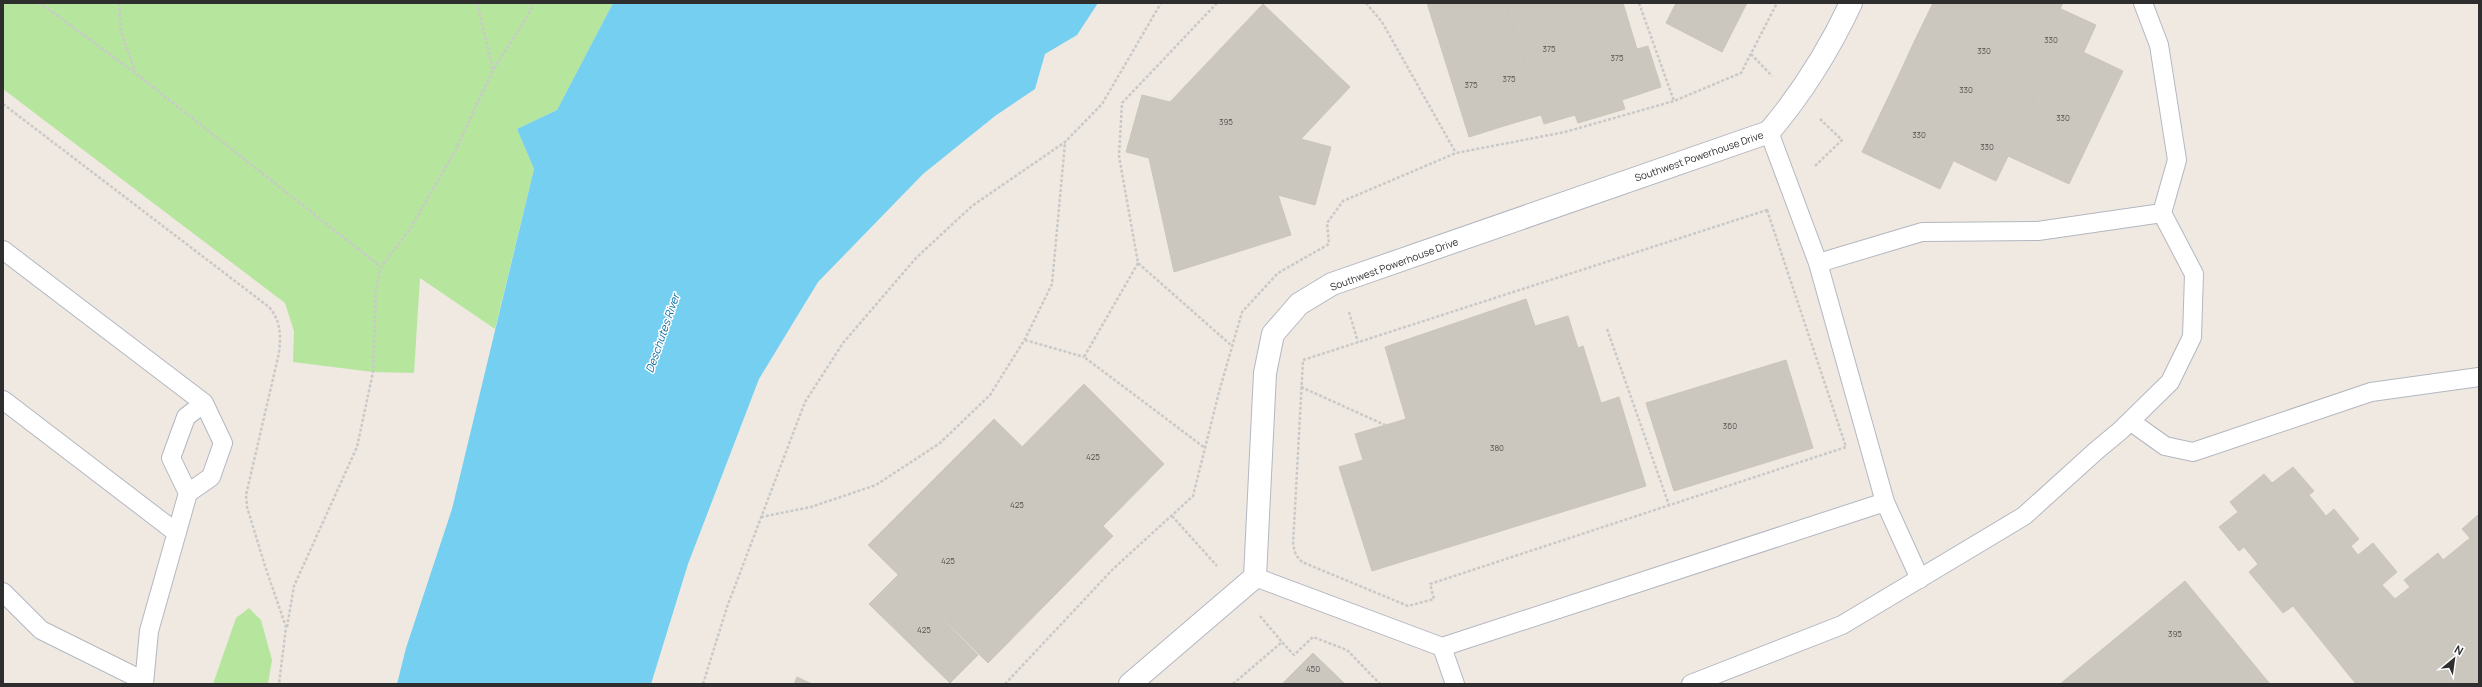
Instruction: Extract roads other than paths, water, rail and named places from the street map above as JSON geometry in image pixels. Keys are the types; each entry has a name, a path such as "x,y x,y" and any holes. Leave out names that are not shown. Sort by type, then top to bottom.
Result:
{"street":[{"name":"Southwest Powerhouse Drive","path":"1255,576 1266,373 1273,334 1298,304 1332,284 1769,132 1797,98 1836,36 1851,3"},
{"path":"1130,684 1255,576"}],"lane":[{"path":"1691,684 1842,625 2024,516 2130,421 2170,382 2192,337 2194,274 2162,213 2177,160 2159,45 2143,3"},
{"path":"1769,132 1818,263 1885,502 1920,579"},
{"path":"1818,263 1922,232 2038,231 2162,213"},
{"path":"3,250 204,403 223,443 211,477 188,493 149,631 144,682 41,630 3,592"},
{"path":"2130,421 2165,446 2193,452 2371,392 2479,377"},
{"path":"3,400 177,533"},
{"path":"188,493 171,458 186,417 204,403"},
{"path":"1255,576 1442,647 1885,502"},
{"path":"1442,647 1455,684"}],"water":[{"name":"Deschutes River","path":"613,3 1098,3 1077,35 1045,54 1035,89 995,116 923,174 818,282 759,379 688,564 651,684 397,684 406,648 452,509 534,169 517,129 557,110"}]}
